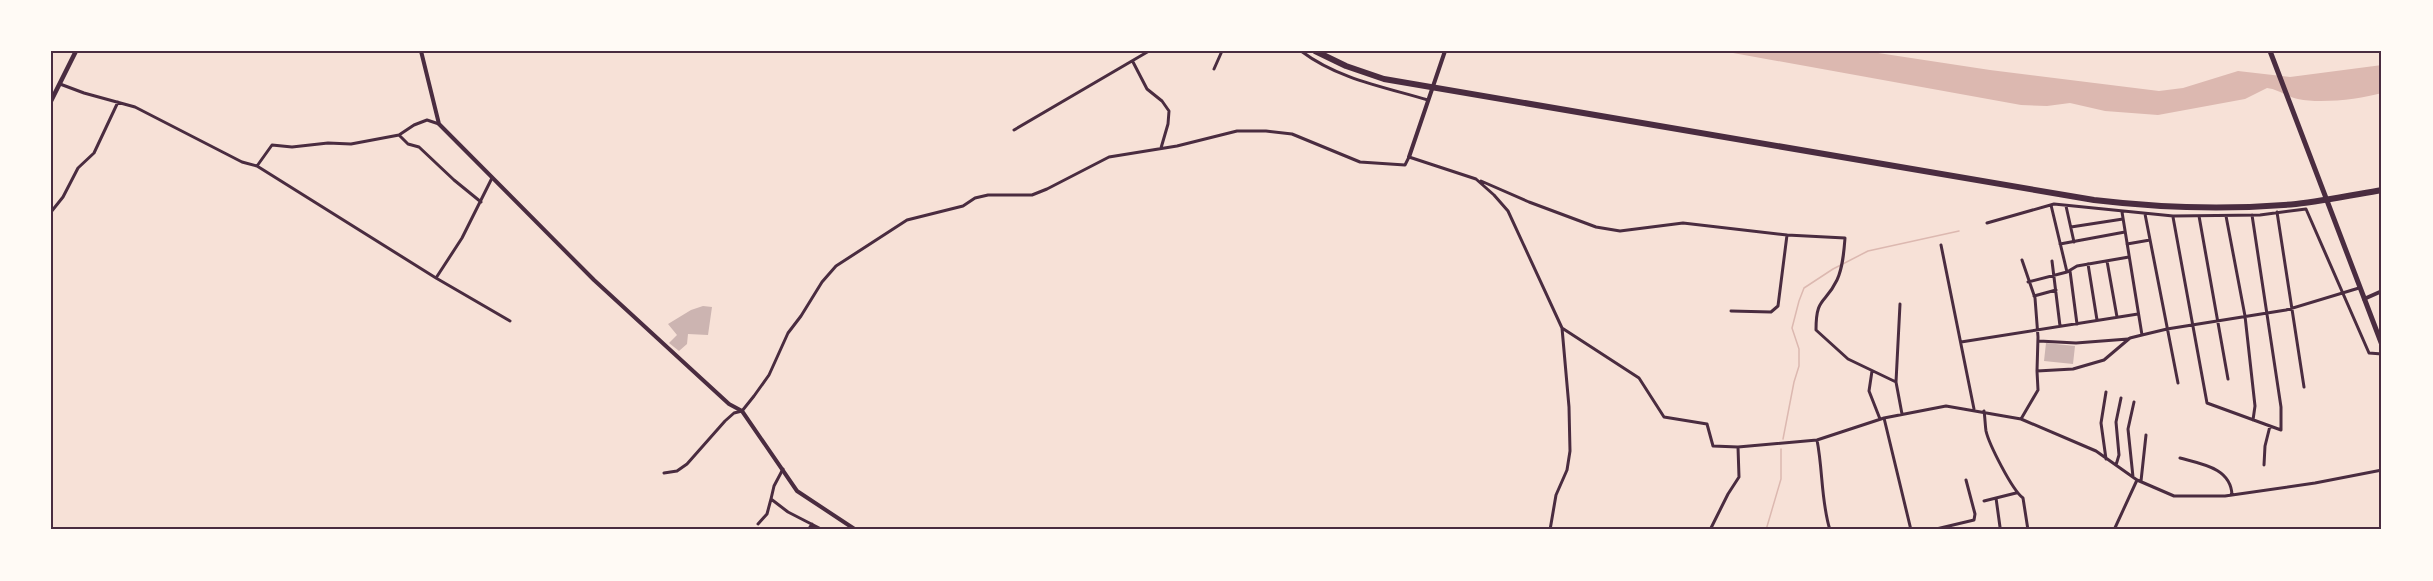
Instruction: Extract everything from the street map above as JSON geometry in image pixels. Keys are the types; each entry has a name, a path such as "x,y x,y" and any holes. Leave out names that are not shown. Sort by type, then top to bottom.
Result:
{"highway":[{"path":"1315,51 1346,66 1384,79 2146,207 2225,208 2297,204 2382,190"}],"main road":[{"path":"51,100 76,51"},
{"path":"2270,51 2382,345"}],"street":[{"path":"421,51 439,124"},
{"path":"1014,130 1149,51"},
{"path":"1214,69 1222,51"},
{"path":"1301,51 1330,69 1366,84 1428,100"},
{"path":"664,473 676,471 687,464 724,421 734,413 742,411 769,375 788,333 822,282 836,266 908,220 963,206 975,198 988,195 1032,195 1109,156 1238,132 1266,131 1292,134 1348,159 1370,164 1405,165 1445,51"},
{"path":"1132,62 1147,89 1162,101 1169,111 1161,148"},
{"path":"60,84 158,117 242,162 257,166 436,278 510,321"},
{"path":"51,212 63,198 78,168 94,153 118,102"},
{"path":"257,166 272,145 292,147 328,142 351,144 399,135 427,120 439,124 594,280 729,404 742,411 797,491 856,530"},
{"path":"399,135 408,144 419,147 481,202"},
{"path":"1409,158 1476,179 1596,227 1620,231 1683,223 1787,235 1845,238 1844,255 1837,280 1820,303 1816,313 1816,330 1848,359 1896,382"},
{"path":"436,278 462,238 492,178"},
{"path":"1476,179 1508,211 1562,328 1569,407 1570,451 1567,470 1556,495 1550,530"},
{"path":"2051,205 2068,272 2077,324"},
{"path":"1987,223 2051,205 2173,216 2252,215 2306,209 2341,293 2369,352 2382,354"},
{"path":"2066,206 2074,242"},
{"path":"2122,212 2142,335"},
{"path":"2277,212 2304,387"},
{"path":"2145,214 2178,383"},
{"path":"2173,216 2207,403 2281,430 2281,406 2252,215"},
{"path":"2199,216 2228,380"},
{"path":"2226,216 2246,316 2255,406 2253,420"},
{"path":"2071,227 2123,219"},
{"path":"2060,244 2125,232"},
{"path":"1731,311 1771,312 1778,306 1787,235"},
{"path":"2127,244 2150,240"},
{"path":"1941,245 1974,409"},
{"path":"2028,282 2068,272 2077,266 2129,257"},
{"path":"2021,419 2038,390 2038,341 2034,296 2022,260"},
{"path":"2052,261 2060,327"},
{"path":"2107,261 2117,317"},
{"path":"2088,264 2097,320"},
{"path":"2038,341 2085,343 2130,338 2193,324 2292,308 2360,288"},
{"path":"2034,296 2056,290"},
{"path":"2364,299 2382,291"},
{"path":"1900,304 1896,382 1902,414"},
{"path":"1961,342 2138,314"},
{"path":"1562,328 1639,378 1664,417 1707,424 1713,446 1738,447 1817,440 1882,418 1946,406 1974,409 2021,419 2096,451 2137,479 2174,496 2232,495 2315,483 2382,470"},
{"path":"2037,371 2073,369 2104,360 2130,338"},
{"path":"1872,371 1869,391 1882,418 1911,530"},
{"path":"2106,392 2101,423 2106,459"},
{"path":"2116,465 2119,455 2116,422 2121,398"},
{"path":"2134,402 2128,429 2137,479"},
{"path":"1984,411 1987,433 2008,481 2016,494 2023,498 2028,530"},
{"path":"2264,465 2265,446 2270,426"},
{"path":"2114,530 2137,479 2146,435"},
{"path":"1817,440 1823,472 1825,514 1830,530"},
{"path":"1710,530 1739,477 1738,447"},
{"path":"2180,458 2215,467 2231,485 2232,495"},
{"path":"759,524 767,514 774,486 783,470"},
{"path":"1932,530 1974,520 1975,514 1966,480"},
{"path":"1984,501 2016,494"},
{"path":"1996,498 2001,527"},
{"path":"771,499 788,512 823,530"},
{"path":"808,530 812,525"}],"shaded area":[{"path":"1722,51 1865,51 1990,70 2159,91 2183,88 2238,71 2290,77 2382,65 2382,93 2352,99 2318,101 2294,98 2267,88 2245,99 2158,115 2105,111 2070,103 2047,106 2021,105"}],"building":[{"path":"703,306 712,307 708,335 688,334 687,344 679,351 669,343 677,335 668,324 691,310"},
{"path":"2046,343 2075,346 2073,364 2044,361"}],"waterway":[{"path":"1783,439 1799,366 1799,349 1792,328 1804,288 1833,269 1868,251 1959,231"},
{"path":"1766,530 1781,479 1781,449"}]}
